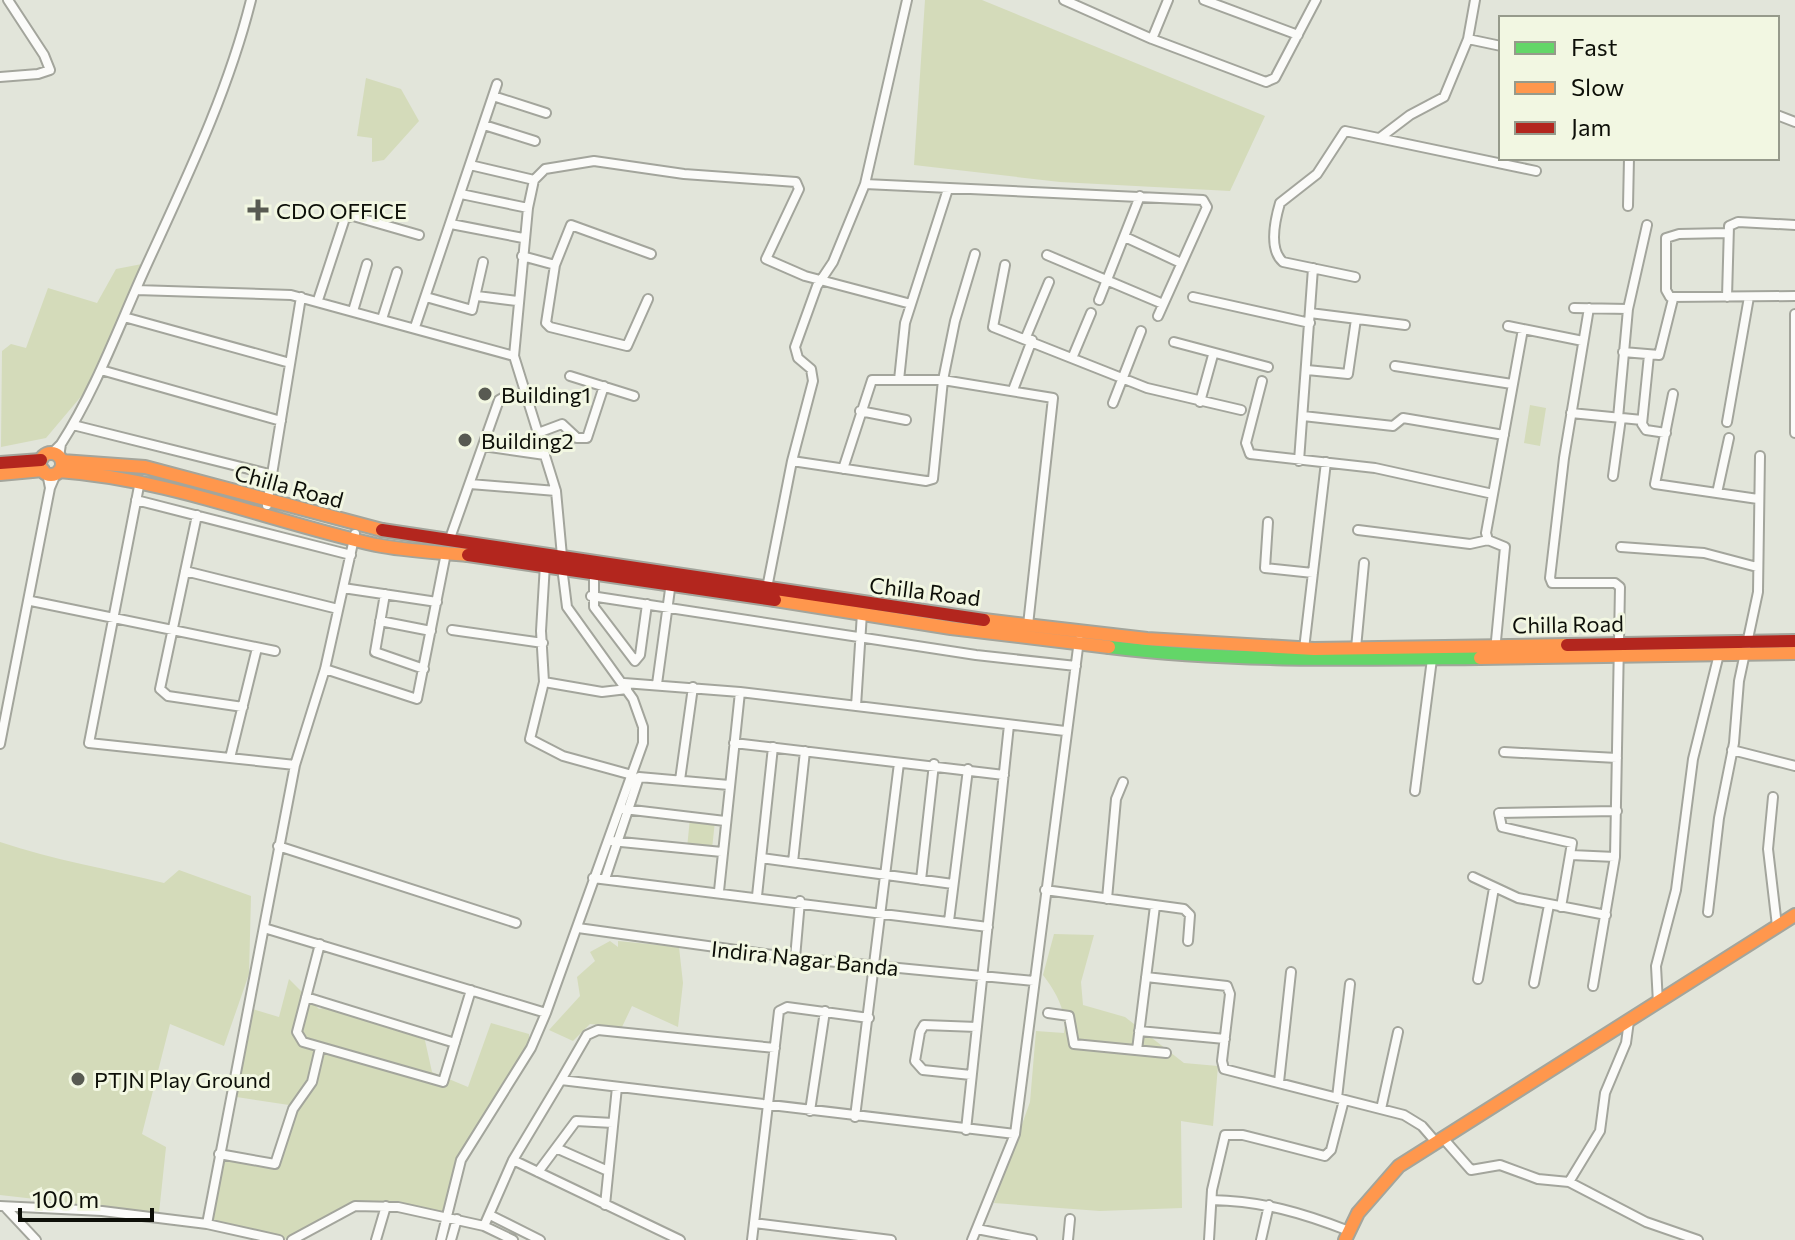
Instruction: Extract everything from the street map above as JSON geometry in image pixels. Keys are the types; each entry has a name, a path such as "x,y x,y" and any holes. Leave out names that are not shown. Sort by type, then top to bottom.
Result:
{"main road":[{"name":"Chilla Road","path":"0,463 143,467 448,547 767,588 794,598 862,609 1028,625 1080,638 1304,649 1322,655 1356,648 1495,652 1747,647 1795,641"},
{"path":"0,474 53,463 140,481 354,540 448,547 545,564 562,561 594,572 672,578 794,598"},
{"path":"862,609 1199,657 1322,655 1432,659 1495,652"},
{"path":"1619,649 1719,654 1747,647 1795,653"},
{"path":"1347,1235 1358,1213 1399,1166 1795,915"}],"street":[{"path":"0,77 50,70 44,55 8,0"},
{"path":"0,744 31,601 53,463 101,370 215,116 237,56 251,0"},
{"path":"767,588 792,461 813,381 811,369 798,358 795,347 865,184 907,0"},
{"path":"1064,0 1152,39 1266,82 1275,78 1316,0"},
{"path":"1152,39 1168,0"},
{"path":"1204,0 1298,35"},
{"path":"1381,137 1410,115 1444,97 1468,39 1475,0"},
{"path":"1468,39 1499,46"},
{"path":"415,327 497,84"},
{"path":"493,96 546,113"},
{"path":"484,125 535,141"},
{"path":"1355,277 1283,262 1276,255 1275,228 1280,203 1317,174 1345,131 1536,171"},
{"path":"1628,206 1629,160"},
{"path":"451,1240 461,1160 531,1048 578,928 593,878 623,809 643,743 643,727 626,686 567,607 556,491 514,356 523,238 534,180 545,169 594,161 684,174 796,182 799,189 766,259 822,279 911,304"},
{"path":"470,165 534,180"},
{"path":"865,184 1206,201 1207,207 1158,316"},
{"path":"899,380 911,304 948,189"},
{"path":"461,194 528,208"},
{"path":"1099,300 1140,196"},
{"path":"318,300 345,218 353,216 419,235"},
{"path":"1727,297 1729,226 1738,222 1795,225"},
{"path":"451,224 523,238"},
{"path":"648,299 627,346 550,327 545,320 555,265 571,225 651,254"},
{"path":"1613,476 1628,309 1647,225"},
{"path":"1673,299 1666,290 1666,238 1679,234 1727,233"},
{"path":"1125,237 1181,263"},
{"path":"792,461 933,479 943,380 955,321 975,254"},
{"path":"1047,255 1163,304"},
{"path":"522,256 555,265"},
{"path":"426,297 467,310 474,307 483,262"},
{"path":"353,311 367,264"},
{"path":"1005,265 991,325 1121,378 1200,402 1241,410"},
{"path":"1299,461 1313,268"},
{"path":"382,319 397,272"},
{"path":"1013,390 1049,282"},
{"path":"136,290 301,297 514,356"},
{"path":"477,296 517,301"},
{"path":"1673,299 1795,296"},
{"path":"264,514 269,501 301,297"},
{"path":"1193,297 1310,318 1405,325"},
{"path":"1727,422 1749,297"},
{"path":"1623,352 1660,353 1673,299"},
{"path":"1574,308 1628,309"},
{"path":"1589,308 1571,413 1551,581 1619,584 1615,857 1593,986"},
{"path":"1073,356 1091,313"},
{"path":"1795,314 1795,433"},
{"path":"124,317 290,363"},
{"path":"1307,370 1348,374 1356,319"},
{"path":"1508,326 1583,341"},
{"path":"1488,540 1493,494 1523,329"},
{"path":"1113,403 1141,331"},
{"path":"1174,342 1213,355 1268,367"},
{"path":"1200,402 1213,355"},
{"path":"1649,355 1642,420 1646,430 1666,433"},
{"path":"1395,366 1512,384"},
{"path":"101,370 281,421"},
{"path":"570,376 634,396"},
{"path":"843,469 872,380 943,380 1056,400 1028,625"},
{"path":"1262,381 1247,451 1299,461 1375,468 1493,494"},
{"path":"538,433 562,424 577,438 587,438 604,386"},
{"path":"1673,394 1655,484 1758,499"},
{"path":"325,669 414,700 419,697 448,547 499,400 506,396 527,397"},
{"path":"860,411 906,420"},
{"path":"1571,413 1642,420"},
{"path":"1303,416 1393,426 1403,418 1504,435"},
{"path":"73,425 273,475"},
{"path":"1717,493 1729,438"},
{"path":"483,446 545,455"},
{"path":"1708,912 1758,592 1760,456"},
{"path":"1304,649 1326,462"},
{"path":"140,481 89,743 295,765"},
{"path":"470,484 556,491"},
{"path":"136,500 351,555"},
{"path":"197,515 160,684 162,694 243,707"},
{"path":"1268,522 1265,568 1313,573"},
{"path":"207,1224 295,765 325,669 357,525"},
{"path":"1358,530 1470,544 1488,540 1505,547 1495,652"},
{"path":"1621,547 1704,553 1757,567"},
{"path":"1356,648 1364,563"},
{"path":"545,564 544,682 532,742 588,764 632,775"},
{"path":"185,571 338,609"},
{"path":"594,572 591,596 594,607 635,661 640,655 647,604"},
{"path":"657,684 672,578"},
{"path":"343,588 437,602"},
{"path":"385,594 377,654 424,669"},
{"path":"591,596 1076,666"},
{"path":"31,601 275,651"},
{"path":"856,706 862,609"},
{"path":"380,621 431,631"},
{"path":"452,630 543,643"},
{"path":"972,1240 1015,1134 1065,731 1080,638"},
{"path":"230,758 257,648"},
{"path":"1658,1003 1656,966 1676,890 1693,759 1719,654"},
{"path":"1415,791 1432,659"},
{"path":"544,682 602,692 626,686 657,684 693,687 1065,731"},
{"path":"680,780 693,687"},
{"path":"719,891 740,692"},
{"path":"966,1130 1009,725"},
{"path":"734,743 899,763 934,764 1004,775"},
{"path":"757,896 773,747"},
{"path":"1732,750 1795,766"},
{"path":"793,862 805,751"},
{"path":"1504,752 1617,758"},
{"path":"855,1117 899,763"},
{"path":"921,880 934,764"},
{"path":"949,921 968,769"},
{"path":"623,809 639,777 729,785"},
{"path":"1107,899 1116,799 1123,782"},
{"path":"1773,797 1768,849 1771,903 1777,926"},
{"path":"623,809 725,821"},
{"path":"1561,907 1573,847 1568,841 1502,827 1499,813 1617,811"},
{"path":"611,841 722,852"},
{"path":"605,879 611,841"},
{"path":"278,846 516,923"},
{"path":"1571,855 1615,857"},
{"path":"761,858 953,884"},
{"path":"1473,877 1494,888 1549,905 1606,915"},
{"path":"593,878 800,901 988,927"},
{"path":"1478,979 1494,888"},
{"path":"1045,890 1188,911 1188,941"},
{"path":"795,958 800,901"},
{"path":"1534,983 1549,905"},
{"path":"1137,1050 1155,906"},
{"path":"264,928 546,1013"},
{"name":"Indira Nagar Banda","path":"578,928 795,958 1034,981"},
{"path":"320,944 297,1036 303,1042 320,1048 439,1082 444,1079 471,990"},
{"path":"1279,1082 1291,972"},
{"path":"1146,977 1227,986 1230,994 1224,1069 1414,1120 1471,1170 1507,1166 1538,1179 1569,1182 1646,1222 1698,1240"},
{"path":"1209,1240 1212,1200 1225,1135 1243,1135 1325,1156 1331,1150 1340,1099 1350,984"},
{"path":"306,997 455,1043"},
{"path":"752,1240 782,1008 869,1018"},
{"path":"810,1111 825,1011"},
{"path":"1048,1013 1069,1016 1074,1044 1166,1053"},
{"path":"1569,1182 1600,1131 1605,1093 1626,1043 1629,1021"},
{"path":"971,1075 923,1070 915,1061 924,1025 977,1027"},
{"path":"484,1226 513,1160 587,1035 598,1030 775,1048"},
{"path":"1139,1031 1225,1039"},
{"path":"1381,1109 1398,1032"},
{"path":"219,1154 275,1164 293,1109 312,1082 320,1048"},
{"path":"561,1080 1015,1134"},
{"path":"605,1205 617,1087"},
{"path":"538,1172 576,1121 613,1123"},
{"path":"556,1148 608,1171"},
{"path":"513,1160 680,1240"},
{"path":"1212,1200 1269,1205 1347,1235"},
{"path":"1261,1240 1269,1205"},
{"path":"2,1206 102,1211 207,1224 279,1240"},
{"path":"2,1206 36,1240"},
{"path":"292,1240 355,1206 386,1206 452,1218 484,1226 513,1240"},
{"path":"376,1240 386,1206"},
{"path":"490,1215 535,1239"},
{"path":"441,1240 452,1218"},
{"path":"1068,1240 1070,1219"},
{"path":"754,1223 829,1236 891,1240"},
{"path":"977,1229 1032,1240"}],"green space":[{"path":"925,0 982,0 1265,116 1230,191 1060,182 914,165"},
{"path":"366,78 401,89 419,121 384,160 372,162 372,138 357,136"},
{"path":"142,264 90,391 84,393 46,438 1,447 2,351 11,344 26,348 48,288 97,303 116,269"},
{"path":"1530,405 1546,408 1540,446 1524,443"},
{"path":"690,818 715,821 712,849 687,848"},
{"path":"0,842 164,883 179,870 251,896 249,974 224,1046 170,1024 142,1134 166,1147 159,1213 0,1195"},
{"path":"1054,934 1094,935 1081,982 1083,1005 1125,1017 1184,1063 1218,1066 1213,1126 1181,1121 1182,1208 1100,1211 994,1203 1030,1102 1036,1031 1064,1033 1060,1002 1043,975"},
{"path":"610,941 618,947 618,941 679,947 683,983 678,1027 632,1006 622,1027 590,1024 573,1041 549,1030 580,996 577,977 595,961 590,952"},
{"path":"289,979 319,1009 331,1006 424,1036 432,1072 468,1087 491,1023 529,1034 529,1043 461,1160 447,1216 355,1206 292,1240 207,1224 218,1159 275,1169 289,1105 230,1096 249,1008 279,1017"}],"traffic: fast":[{"path":"1109,647 1248,657 1480,658"}],"traffic: slow":[{"path":"51,453 59,456 62,464 59,472 51,475 43,472 40,464 43,456 51,453"},
{"path":"62,461 145,467 382,530"},
{"path":"0,474 43,470"},
{"path":"59,471 100,475 179,492 376,545 468,555"},
{"path":"775,600 951,628 1109,647"},
{"path":"984,620 1147,639 1314,649 1567,645"},
{"path":"1480,658 1795,653"},
{"path":"1345,1240 1358,1213 1399,1166 1795,915"}],"traffic: jam":[{"path":"0,463 41,460"},
{"path":"382,530 984,620"},
{"path":"468,555 775,600"},
{"path":"1567,645 1795,641"}],"place":[{"name":"CDO OFFICE","path":"258,210"},
{"name":"Building1","path":"485,394"},
{"name":"Building2","path":"465,440"},
{"name":"PTJN Play Ground","path":"78,1079"}]}
